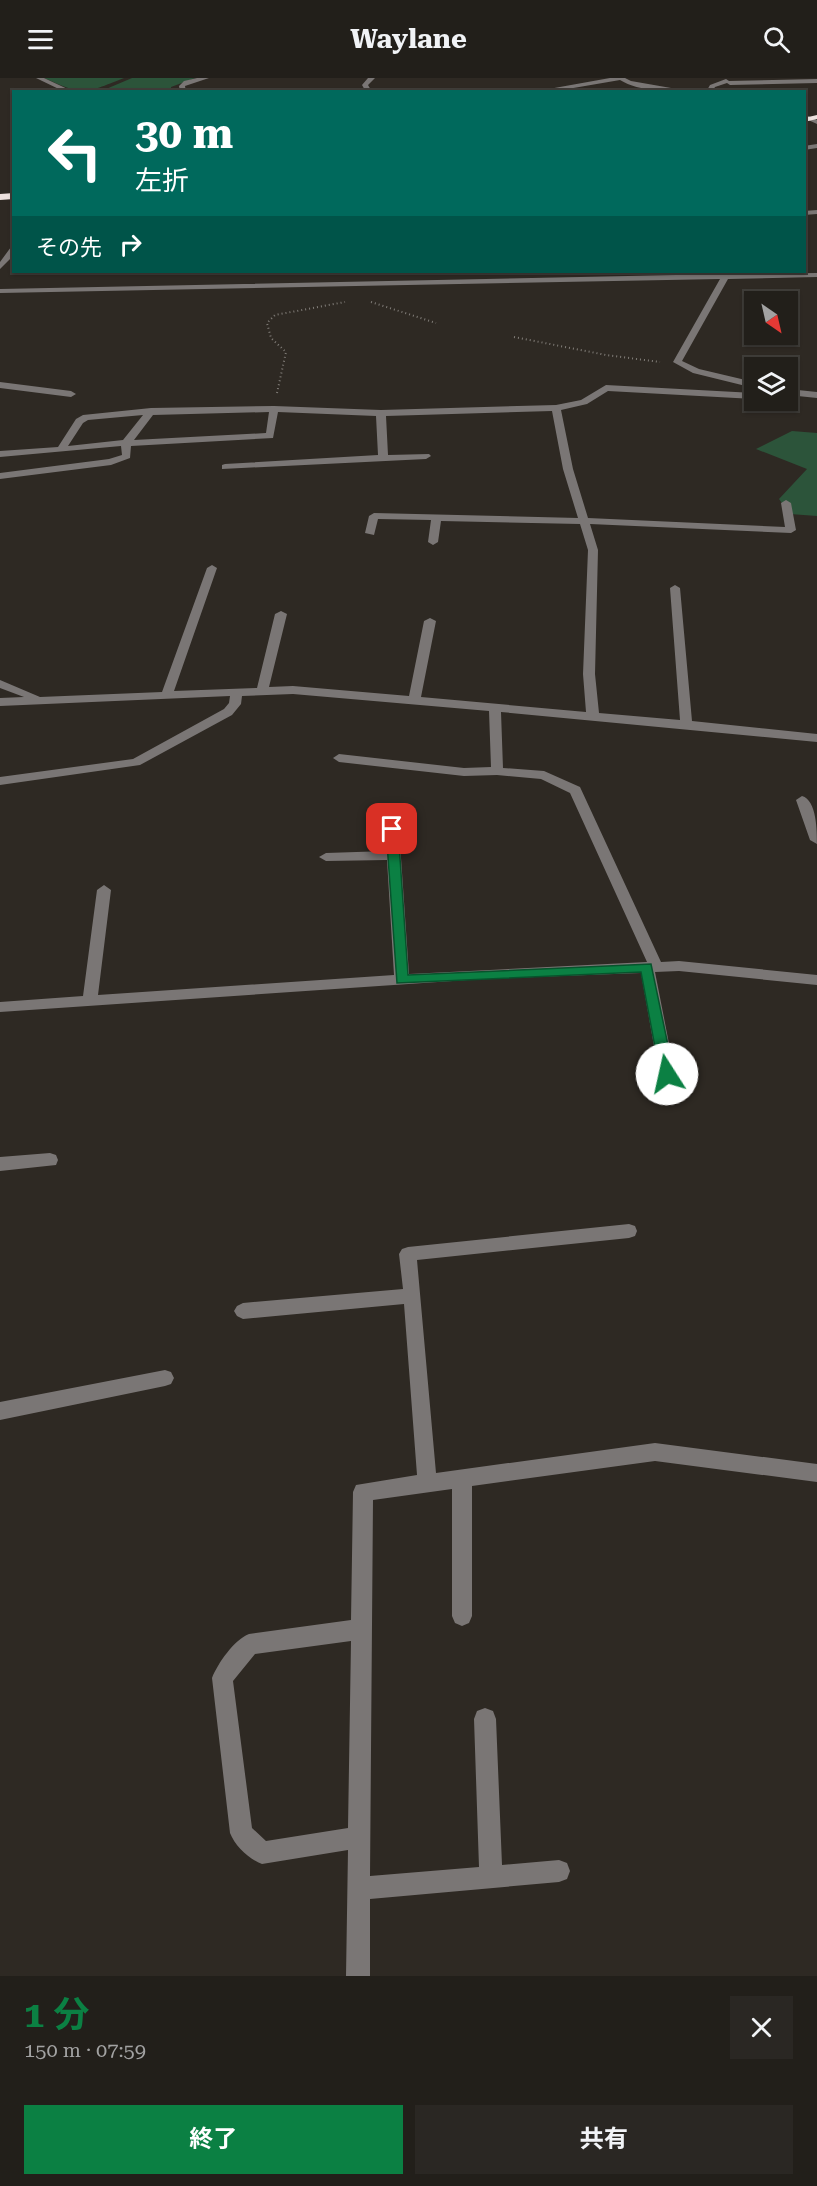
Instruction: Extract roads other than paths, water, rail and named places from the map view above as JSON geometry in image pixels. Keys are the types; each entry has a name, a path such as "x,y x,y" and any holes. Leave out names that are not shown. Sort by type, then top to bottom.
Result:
{"street":[{"path":"39,78 66,90"},
{"path":"183,90 182,86 186,82 206,78"},
{"path":"368,90 365,85 372,78"},
{"path":"546,90 621,78 629,83 677,90"},
{"path":"710,90 712,86 726,81 817,81"},
{"path":"726,81 746,90"},
{"path":"568,86 575,90"},
{"path":"0,267 12,252"},
{"path":"0,291 328,286 726,274 817,275"},
{"path":"726,274 677,362 706,374 744,383"},
{"path":"0,385 70,394"},
{"path":"61,450 79,421 86,417 151,411 274,409 381,413 556,408 584,402 606,388 744,395"},
{"path":"798,394 817,395"},
{"path":"556,408 568,469 593,550 589,674 593,717"},
{"path":"0,454 126,443 270,436 274,409"},
{"path":"0,476 111,462 127,456 126,443 151,411"},
{"path":"381,413 383,458"},
{"path":"225,467 426,456"},
{"path":"370,533 374,516 585,521 791,530 786,503"},
{"path":"433,542 436,518"},
{"path":"167,694 212,568"},
{"path":"675,588 686,724"},
{"path":"262,690 281,614"},
{"path":"414,700 430,621"},
{"path":"0,684 41,700"},
{"path":"0,702 293,690 686,724 817,738"},
{"path":"0,781 136,762 228,712 235,704 236,691"},
{"path":"495,707 497,771"},
{"path":"339,758 464,772 497,771 544,775 575,790 651,967 667,1074"},
{"path":"802,800 817,840"},
{"path":"392,829 402,980"},
{"path":"326,857 393,855"},
{"path":"90,1001 104,890"},
{"path":"0,1007 402,980 679,966 817,980"},
{"path":"0,1164 50,1160"},
{"path":"427,1483 408,1254 628,1231"},
{"path":"243,1311 412,1296"},
{"path":"0,1412 165,1378"},
{"path":"358,1976 363,1492 655,1452 817,1473"},
{"path":"462,1479 462,1616"},
{"path":"359,1837 262,1853 241,1833 222,1677 249,1644 362,1629"},
{"path":"485,1719 491,1877"},
{"path":"358,1889 559,1871"}]}
